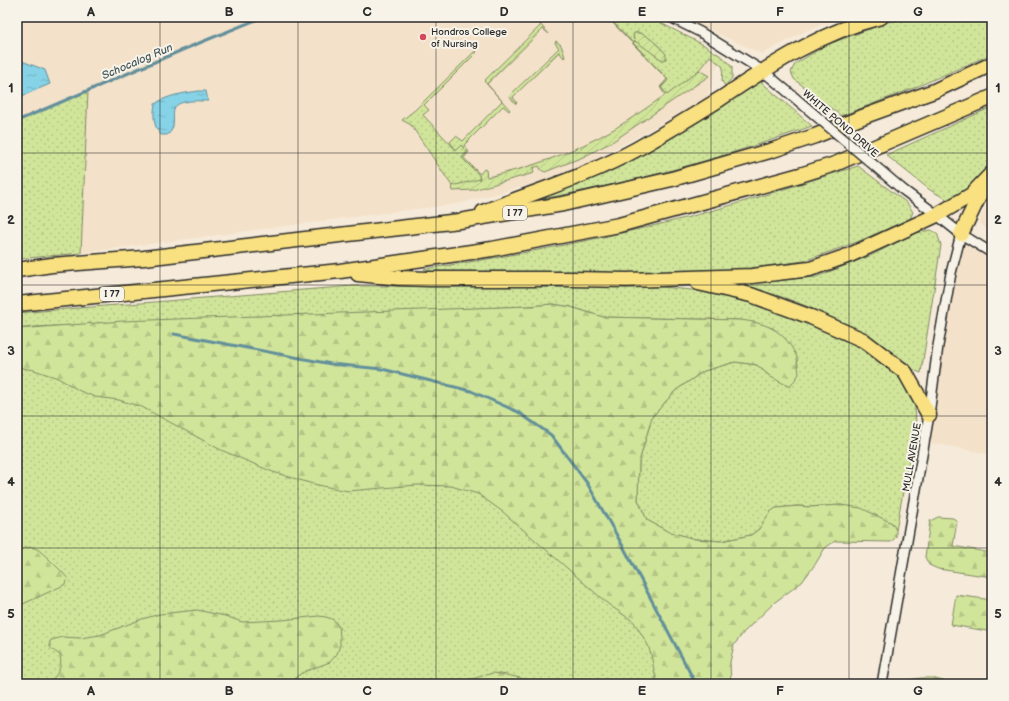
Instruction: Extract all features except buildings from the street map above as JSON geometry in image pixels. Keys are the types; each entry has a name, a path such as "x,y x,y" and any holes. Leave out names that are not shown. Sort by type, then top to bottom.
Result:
{"highway":[{"path":"459,222 520,197 583,175 602,166 636,149 799,49 818,39 859,22 881,17"},
{"name":"I 77","path":"17,270 52,265 144,258 459,222 534,210 611,194 736,161 815,136 934,91 992,64"},
{"name":"I 77","path":"17,304 340,271 492,249 619,225 835,164 992,97"},
{"path":"340,271 429,280 627,280 752,276 810,269 850,256 937,215 971,195 992,173"},
{"path":"961,234 978,196 992,173"},
{"path":"682,279 751,295 811,317 863,340 905,372 929,415"}],"street":[{"name":"WHITE POND DRIVE","path":"670,17 700,32 763,71 902,189 961,234 992,253"},
{"name":"MULL AVENUE","path":"882,684 929,415 938,346 951,273 961,234"}],"shaded area":[{"path":"17,17 646,17 682,33 718,63 707,99 579,168 532,184 458,204 81,253 88,91 17,121"},
{"path":"681,17 846,17 808,30 762,54"},
{"path":"992,190 992,235 979,222"},
{"path":"961,234 992,253 992,455 938,444 924,443"}],"green space":[{"path":"607,17 632,42 634,40 634,33 643,34 652,40 666,54 666,59 662,60 635,41 633,43 668,80 661,87 667,95 699,70 709,76 612,142 583,157 545,172 541,170 539,166 533,168 534,173 473,190 453,191 452,186 480,179 479,175 462,158 467,152 461,145 456,150 450,142 456,136 463,141 502,101 484,81 541,25 549,34 543,29 487,84 510,110 509,111 503,106 464,145 469,152 464,158 480,174 484,169 486,170 487,177 520,169 568,152 620,125 665,95 660,87 667,79"},
{"path":"608,17 649,17 704,45 724,58 732,67 732,78 725,86 722,81 723,67 710,56 699,70 667,96 661,88 668,80 633,43 635,41 666,54 649,38 637,32 632,42"},
{"path":"910,17 992,17 992,54 914,88 841,116 794,79 791,72 795,64 826,45 888,22"},
{"path":"556,41 561,45 565,57 564,58 559,52 513,97 517,103 516,104 509,96 559,48 555,43"},
{"path":"475,51 477,52 424,105 429,110 423,115 456,150 461,145 467,152 462,158 479,175 480,180 452,186 411,125 402,120 415,110"},
{"path":"760,81 812,126 731,153 670,171 604,187 527,202 729,99"},
{"path":"88,91 81,253 17,259 17,121"},
{"path":"992,107 992,164 979,182 950,201 930,190 886,155"},
{"path":"858,166 907,203 913,212 910,219 857,242 804,261 737,270 611,273 431,273 424,269 623,233 732,205"},
{"path":"931,230 937,233 941,245 921,373 860,333 833,319 791,300 747,288 749,283 816,277 872,255 915,233"},
{"path":"516,284 662,287 738,296 837,333 906,377 914,394 916,422 896,530 892,523 841,505 776,508 759,529 751,535 721,541 695,539 667,531 647,520 638,500 639,462 652,417 676,390 704,371 735,362 757,365 771,377 796,356 785,339 773,328 740,320 603,317 571,307 553,304 34,327 17,329 17,313 353,286 460,286"},
{"path":"553,304 571,307 603,317 749,321 766,326 779,333 791,346 796,355 799,374 790,387 771,377 757,365 735,362 704,371 676,390 652,417 639,462 638,500 647,520 667,531 695,539 721,541 751,535 759,529 770,512 776,508 841,505 861,508 892,523 896,530 896,537 891,542 835,541 825,548 802,582 775,602 744,632 734,645 730,662 731,684 657,684 648,645 634,622 608,604 503,512 478,494 451,486 417,485 348,491 313,484 273,472 221,450 142,407 119,400 95,397 80,391 58,378 34,370 17,367 17,329 123,321"},
{"path":"17,345 470,465 618,580 680,684 17,684"},
{"path":"938,517 953,518 957,521 953,546 992,553 992,577 938,569 929,565 925,557 930,521"},
{"path":"31,547 37,549 43,554 68,579 64,585 17,608 17,552 24,548"},
{"path":"956,595 992,600 992,630 987,631 951,625"},
{"path":"197,610 225,616 242,622 319,616 326,617 334,620 339,627 340,645 337,654 330,662 297,676 293,684 47,684 54,678 61,664 60,655 50,647 51,640 63,637 80,638 100,635 142,619 160,614"},
{"path":"493,673 516,677 539,684 454,684"},
{"path":"932,678 954,684 899,684 900,681"}],"water":[{"path":"17,59 45,70 50,84 22,96 17,96"},
{"path":"206,91 208,101 191,101 176,106 174,110 173,127 170,133 167,135 161,135 156,128 154,120 155,104 171,96"}],"waterway":[{"name":"Schocalog Run","path":"17,121 263,17"},
{"path":"174,334 331,364 382,369 471,391 518,412 551,435 587,483 624,548 696,684"}],"place":[{"name":"Hondros College of Nursing","path":"423,37"}]}
